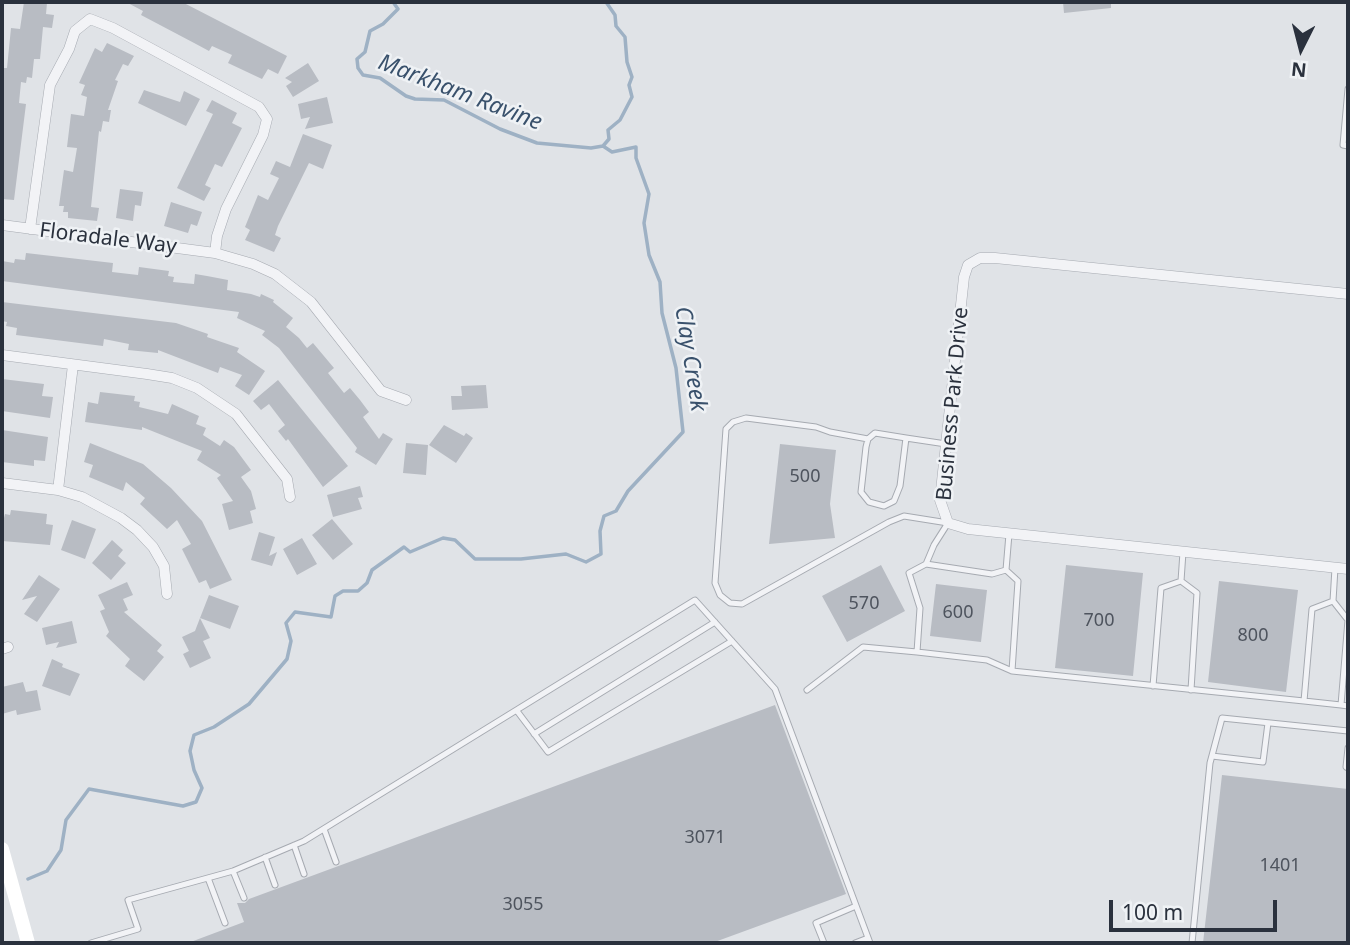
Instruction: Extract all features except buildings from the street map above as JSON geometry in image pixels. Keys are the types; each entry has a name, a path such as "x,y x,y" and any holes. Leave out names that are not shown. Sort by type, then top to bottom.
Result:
{"street":[{"path":"30,229 50,85 69,49 75,31 90,19 113,28 259,107 267,119 263,135 226,209 217,236 215,253"},
{"name":"Floradale Way","path":"2,225 215,253 253,264 292,285 327,320 381,391 406,400"},
{"name":"Business Park Drive","path":"1348,293 981,258 968,265 964,277 940,500 948,523 968,529 1348,569"},
{"path":"2,355 172,379 197,388 236,414 287,479 290,498"},
{"path":"58,490 73,365"},
{"path":"2,482 58,490 102,506 137,530 153,547 164,566 167,594"},
{"path":"2,849 27,943"}],"lane":[{"path":"1348,89 1343,145 1348,146"},
{"path":"868,439 816,427 746,418 733,422 726,429 715,583 720,595 730,603 742,604 904,516 948,523 926,564 909,573 920,608 917,652"},
{"path":"906,438 899,493 894,501 884,506 869,502 861,492 868,439 875,433 946,444"},
{"path":"884,506 889,522"},
{"path":"1009,534 1006,570 1018,582 1012,671"},
{"path":"1181,581 1183,552"},
{"path":"926,564 992,574 1006,570"},
{"path":"807,690 863,647 987,660 1012,671 1345,705 1348,620 1333,601 1335,568"},
{"path":"1153,686 1161,588 1181,581"},
{"path":"1181,581 1198,593 1191,690"},
{"path":"91,943 138,929 128,900 233,871 324,829 695,600 775,688 869,941 855,943"},
{"path":"1304,701 1312,609 1333,601"},
{"path":"534,734 715,622"},
{"path":"517,711 548,752 732,640"},
{"path":"1192,943 1212,756 1222,718 1348,730"},
{"path":"1212,756 1263,762 1268,723"},
{"path":"1348,748 1348,768"},
{"path":"324,829 336,862"},
{"path":"293,845 304,874"},
{"path":"265,857 275,885"},
{"path":"233,871 244,898"},
{"path":"208,878 225,923"},
{"path":"824,943 816,923 856,906"}],"waterway":[{"name":"Markham Ravine","path":"393,2 398,9 383,24 370,31 365,52 357,59 358,68 363,75 380,78 415,99 444,100 500,129 537,143 591,148 603,146 609,139 608,130 620,120 632,97 629,85 632,77 627,62 625,37 616,26 615,15 606,2"},
{"name":"Clay Creek","path":"28,879 47,871 61,850 66,820 89,789 183,806 196,802 202,788 190,751 194,735 214,727 249,704 287,659 291,641 286,623 295,612 331,617 335,596 343,591 358,591 367,583 372,570 404,547 410,552 443,538 455,540 475,559 521,559 566,554 586,562 601,554 600,531 604,516 616,511 628,491 683,432 676,368 662,313 660,282 649,255 644,223 649,194 636,158 636,147 612,152 603,146"}]}
